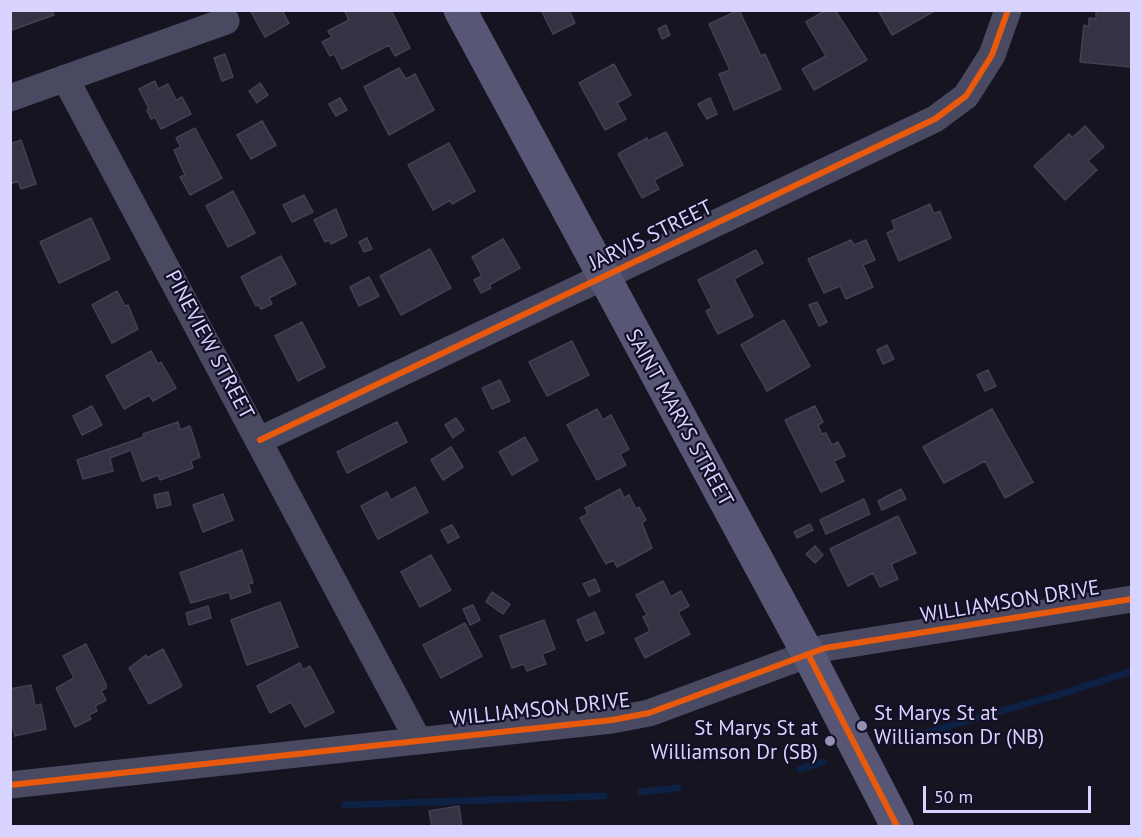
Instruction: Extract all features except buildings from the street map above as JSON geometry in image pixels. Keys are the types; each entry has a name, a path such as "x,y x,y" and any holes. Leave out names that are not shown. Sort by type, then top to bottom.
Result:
{"main road":[{"name":"SAINT MARYS STREET","path":"460,10 807,654 897,826"}],"street":[{"name":"JARVIS STREET","path":"260,440 935,119 966,96 992,56 1008,10"},
{"path":"10,98 226,21"},
{"name":"PINEVIEW STREET","path":"66,78 418,740"},
{"name":"WILLIAMSON DRIVE","path":"10,785 612,720 649,713 825,648 1131,599"}],"waterway":[{"path":"890,743 1132,671"},
{"path":"800,769 823,762"},
{"path":"641,792 678,788"},
{"path":"345,805 604,796"}],"cycle path":[{"path":"260,440 935,119 966,96 992,55 1008,10"},
{"path":"10,785 612,720 649,713 825,648 1132,599"},
{"path":"808,654 897,826"}],"place":[{"name":"St Marys St at Williamson Dr (NB)","path":"862,726"},
{"name":"St Marys St at Williamson Dr (SB)","path":"830,741"}]}
